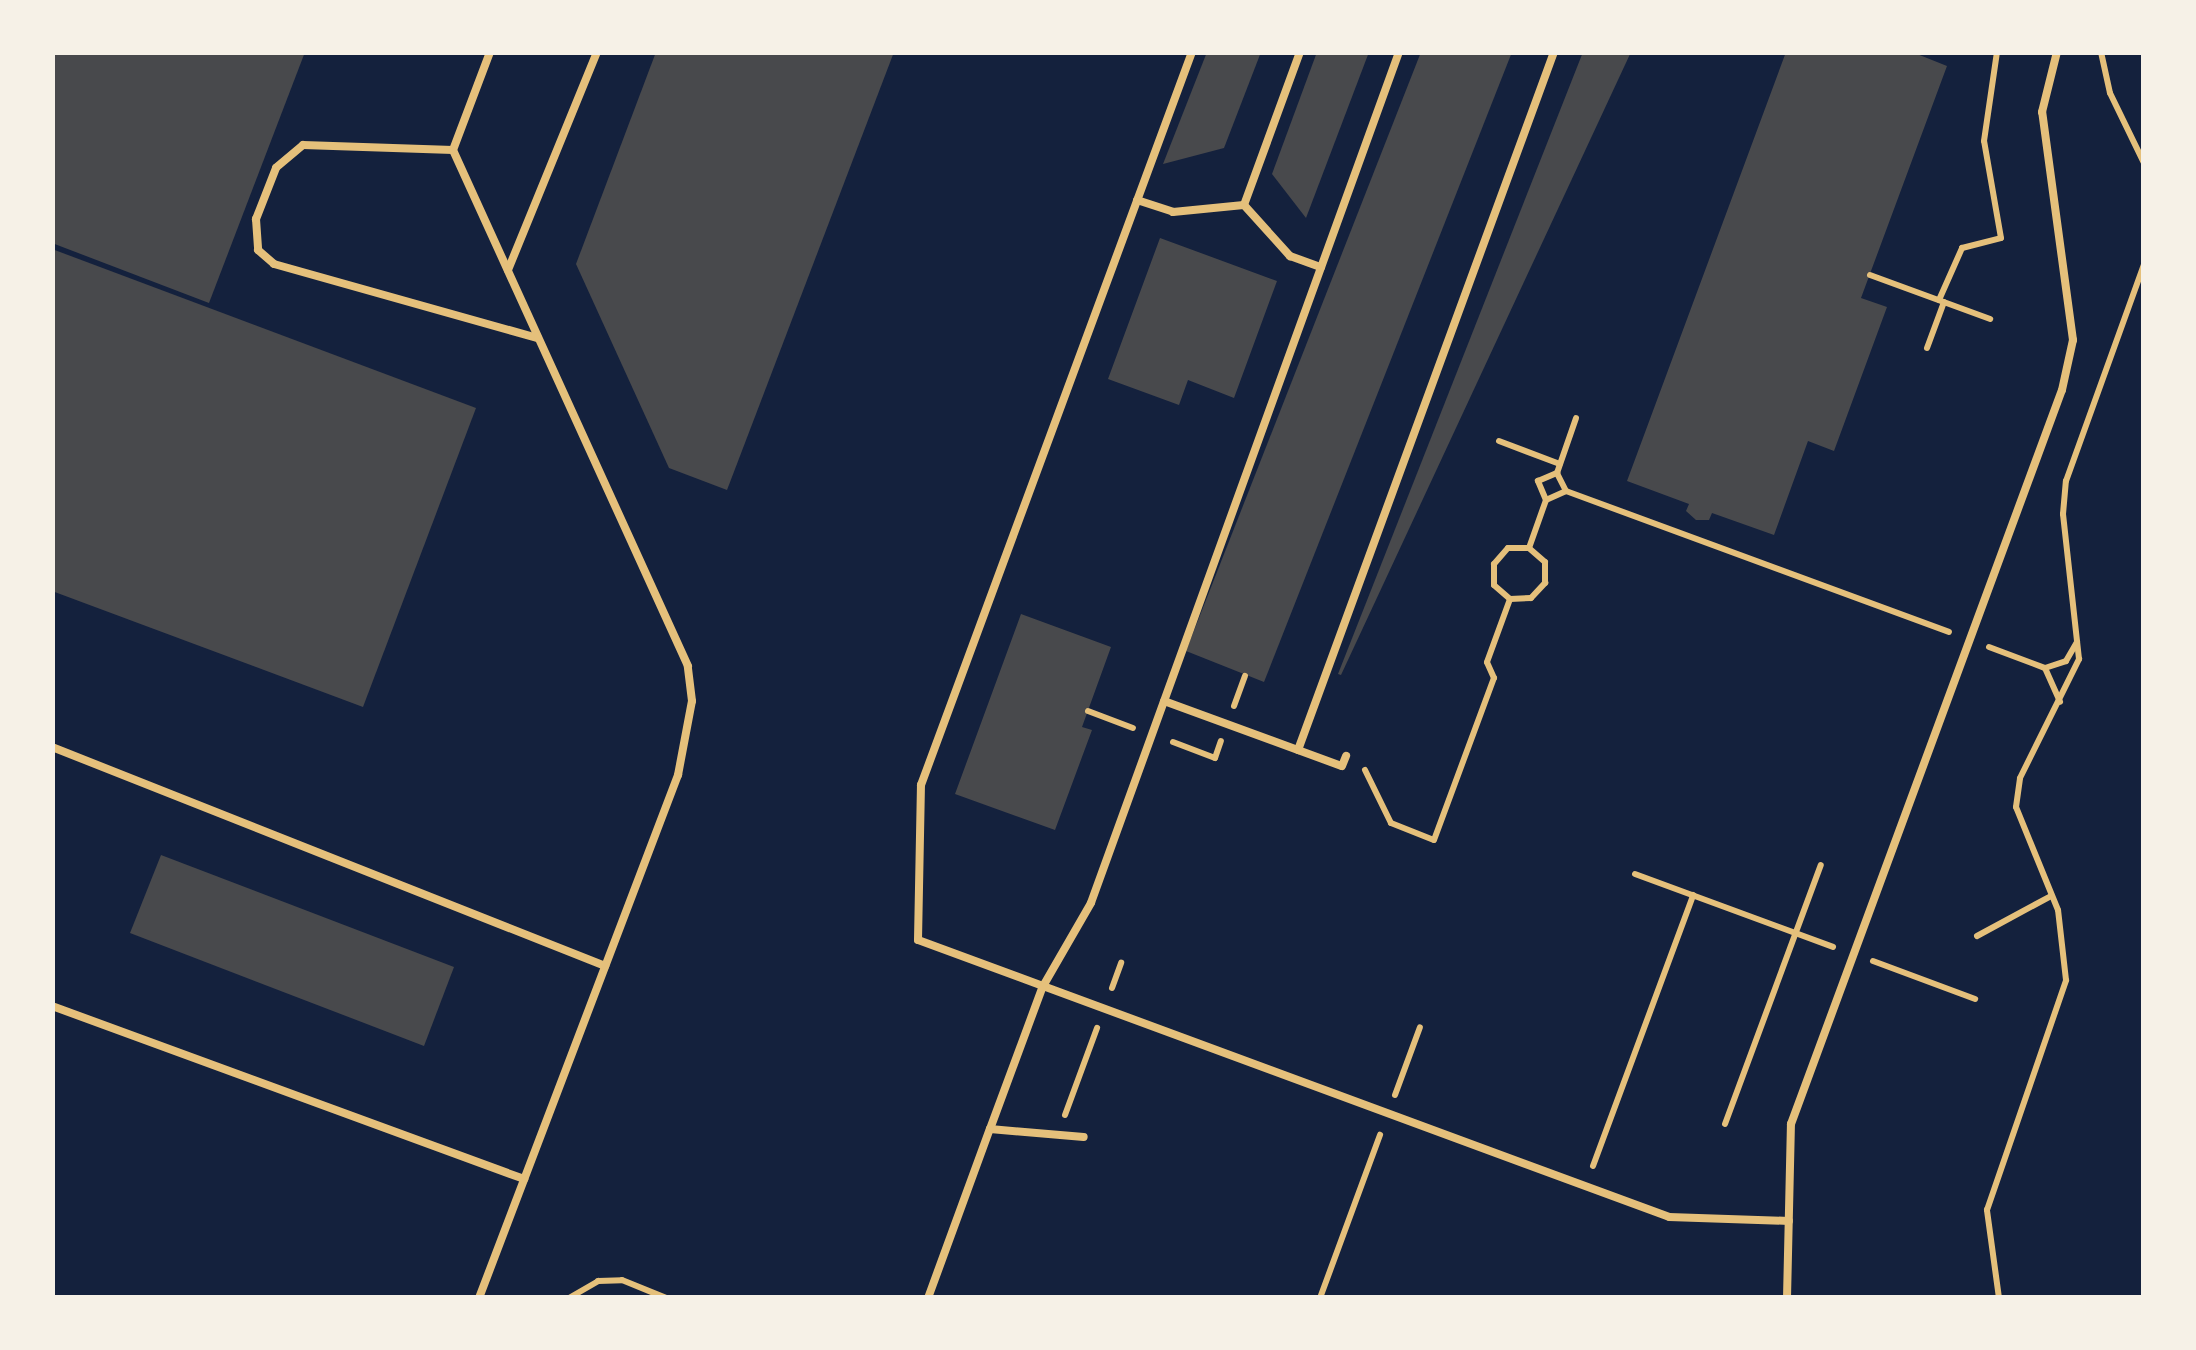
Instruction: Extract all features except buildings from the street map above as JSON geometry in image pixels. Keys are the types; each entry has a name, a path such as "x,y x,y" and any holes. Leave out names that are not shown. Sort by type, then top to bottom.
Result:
{"lane":[{"path":"479,1298 678,774 692,701 688,666 453,150 490,52"},
{"path":"508,270 597,52"},
{"path":"1192,52 922,785 918,940 1669,1216 1789,1221"},
{"path":"1244,204 1300,52"},
{"path":"928,1298 1043,986 1091,902 1398,52"},
{"path":"1298,750 1554,52"},
{"path":"1787,1298 1791,1124 2062,390 2073,340 2042,112 2056,52"},
{"path":"453,150 303,145 276,168 256,219 258,250 274,264 538,338"},
{"path":"1137,200 1173,212 1244,204"},
{"path":"1244,204 1290,256 1321,267"},
{"path":"1164,701 1342,766 1346,756"},
{"path":"52,747 605,966"},
{"path":"52,1006 524,1179"},
{"path":"990,1129 1084,1138"}],"path":[{"path":"1927,348 1962,248 2000,238 1984,141 1997,52"},
{"path":"2102,52 2110,93 2144,162"},
{"path":"1999,1298 1987,1210 2066,980 2064,933 2016,807 2020,778 2079,659 2062,514 2066,481 2144,264"},
{"path":"1870,275 1990,318"},
{"path":"1529,548 1546,500 1538,481 1558,468 1576,418"},
{"path":"1499,441 1558,468 1566,491"},
{"path":"1546,500 1566,491 2046,668 2066,661 2078,642"},
{"path":"1508,548 1529,548 1544,562 1545,583 1530,598 1510,599 1494,585 1494,564 1508,548"},
{"path":"1346,756 1362,762 1391,823 1434,840 1494,678 1487,662 1510,599"},
{"path":"2046,668 2060,702"},
{"path":"1724,1124 1820,865"},
{"path":"1635,874 1975,999"},
{"path":"1585,1186 1693,895"},
{"path":"1977,936 2051,896"},
{"path":"1058,1135 1121,964"},
{"path":"1320,1298 1420,1027"},
{"path":"569,1298 598,1281 622,1280 662,1297"}]}
